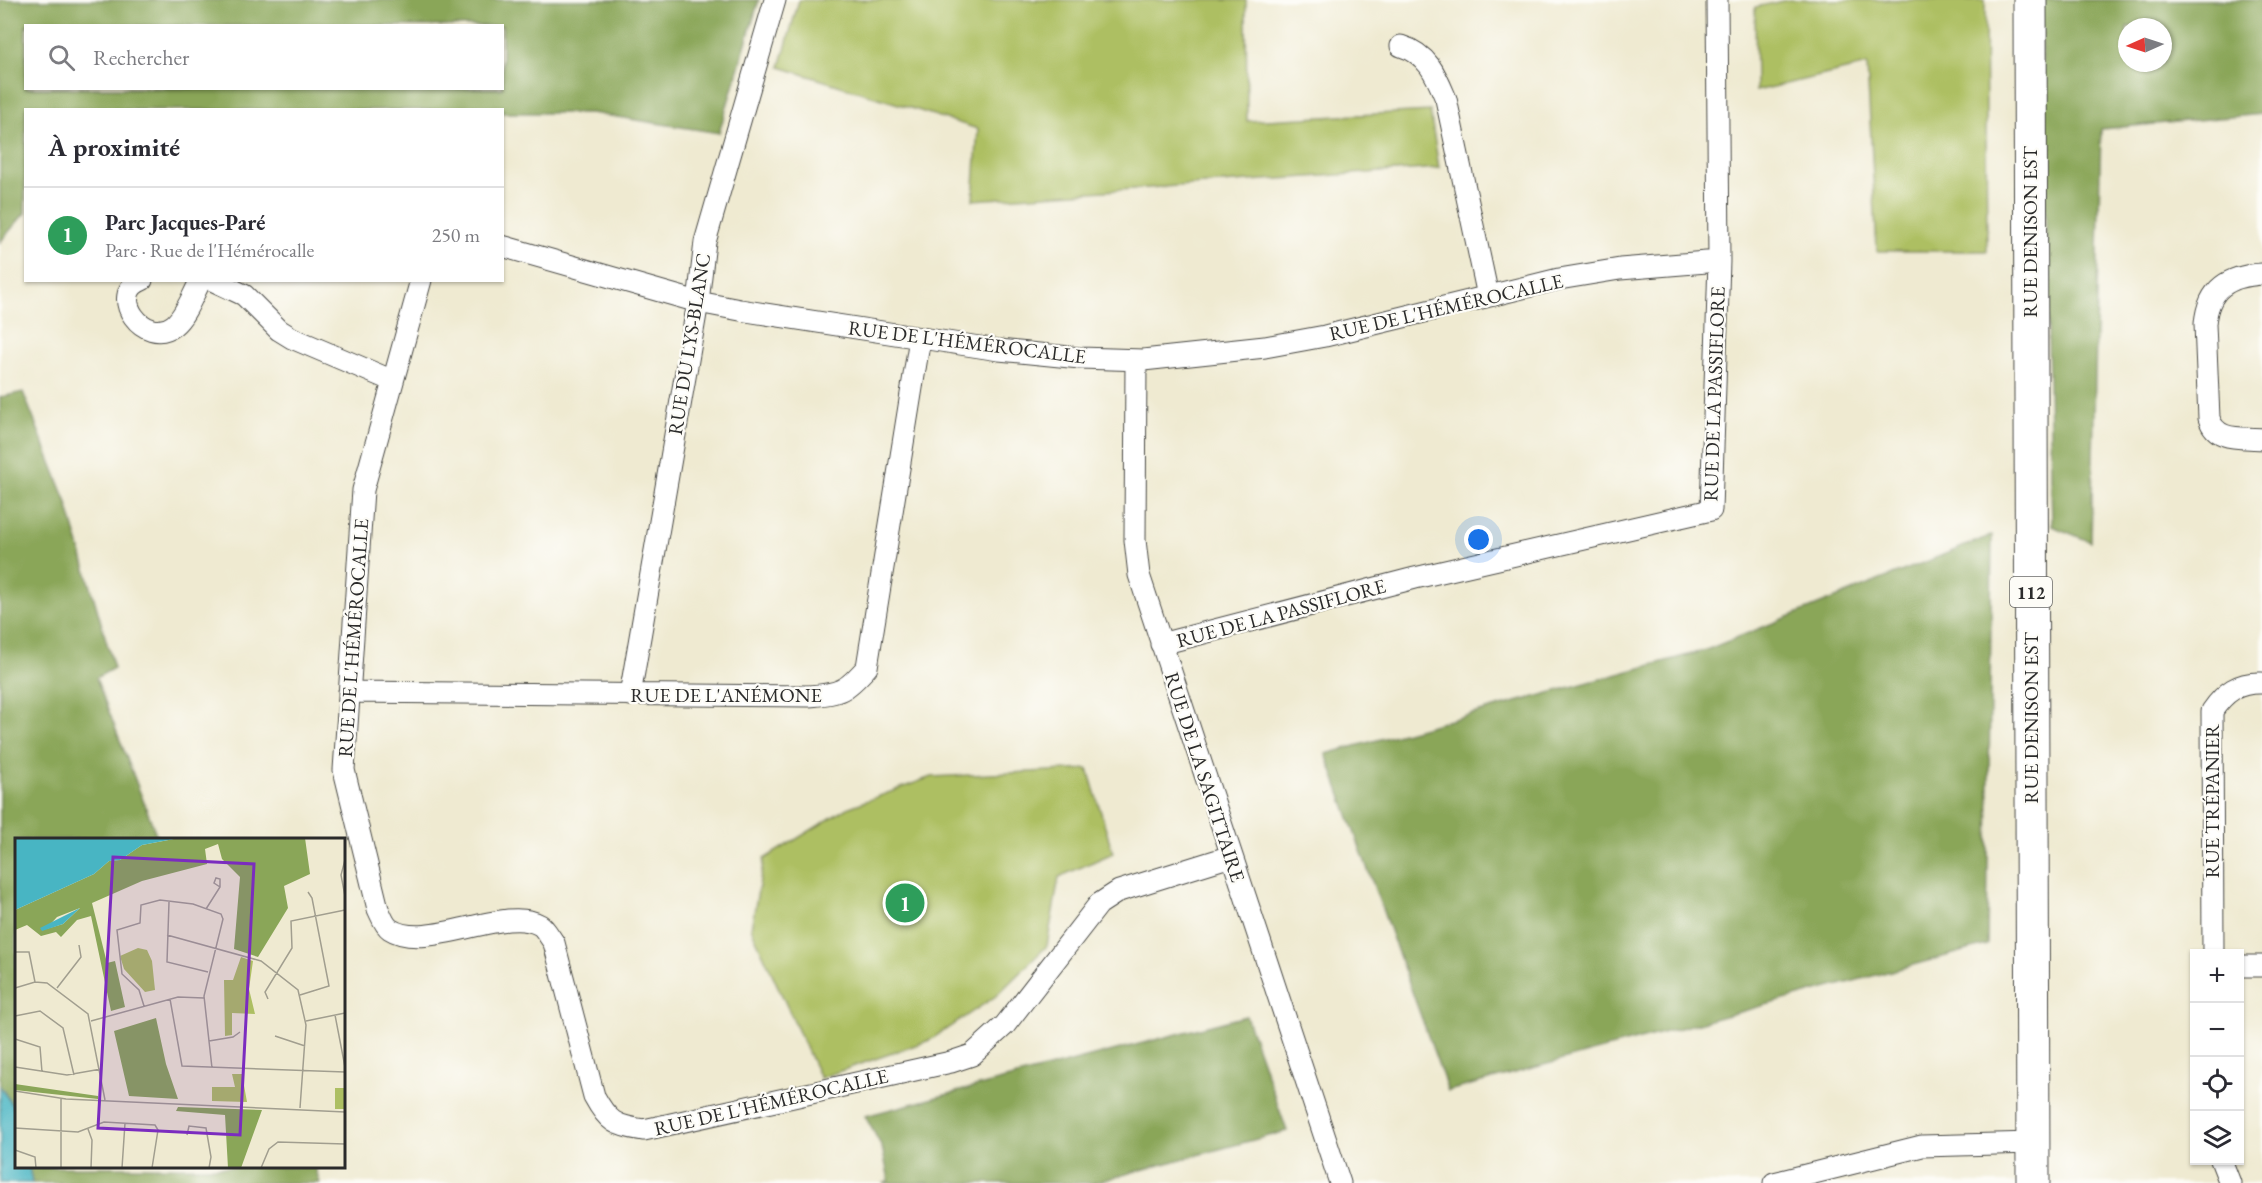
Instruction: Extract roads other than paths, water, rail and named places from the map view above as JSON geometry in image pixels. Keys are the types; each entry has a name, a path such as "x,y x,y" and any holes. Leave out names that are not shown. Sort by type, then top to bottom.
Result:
{"main road":[{"name":"RUE DENISON EST","path":"2030,0 2033,1183"}],"street":[{"name":"RUE DU LYS-BLANC","path":"630,695 698,302 705,242 775,0"},
{"name":"RUE DE LA PASSIFLORE","path":"1161,644 1415,578 1711,510 1719,261 1717,0"},
{"path":"1401,46 1413,50 1424,58 1436,74 1446,99 1488,296"},
{"name":"RUE DE L'HÉMÉROCALLE","path":"504,247 698,302 999,350 1080,358 1136,360 1265,347 1325,336 1559,279 1620,269 1719,261"},
{"path":"2262,274 2245,275 2221,286 2206,314 2205,324 2211,426 2216,432 2225,435 2262,439"},
{"path":"138,282 129,291 127,303 131,315 139,324 152,330 165,330 173,326 200,282"},
{"path":"216,282 244,295 279,330 292,338 393,381"},
{"name":"RUE DE L'HÉMÉROCALLE","path":"420,282 363,490 344,770 378,909 388,928 402,935 424,936 522,919 541,925 554,944 594,1096 604,1114 622,1127 644,1130 951,1062 972,1055 1005,1025 1098,904 1119,891 1231,856"},
{"name":"RUE DE L'ANÉMONE","path":"349,692 809,696 834,694 852,684 867,667 920,338"},
{"name":"RUE DE LA SAGITTAIRE","path":"1136,360 1136,558 1161,644 1340,1183"},
{"name":"RUE TRÉPANIER","path":"2213,949 2212,711 2230,690 2241,684 2262,683"},
{"path":"2244,966 2262,966"},
{"path":"1775,1183 1922,1146 2033,1143"},
{"path":"2223,1165 2230,1183"}],"water":[{"path":"0,1086 15,1109 15,1168 29,1168 32,1183 0,1183"}],"place":[{"name":"Parc Jacques-Paré","path":"905,903"}]}
